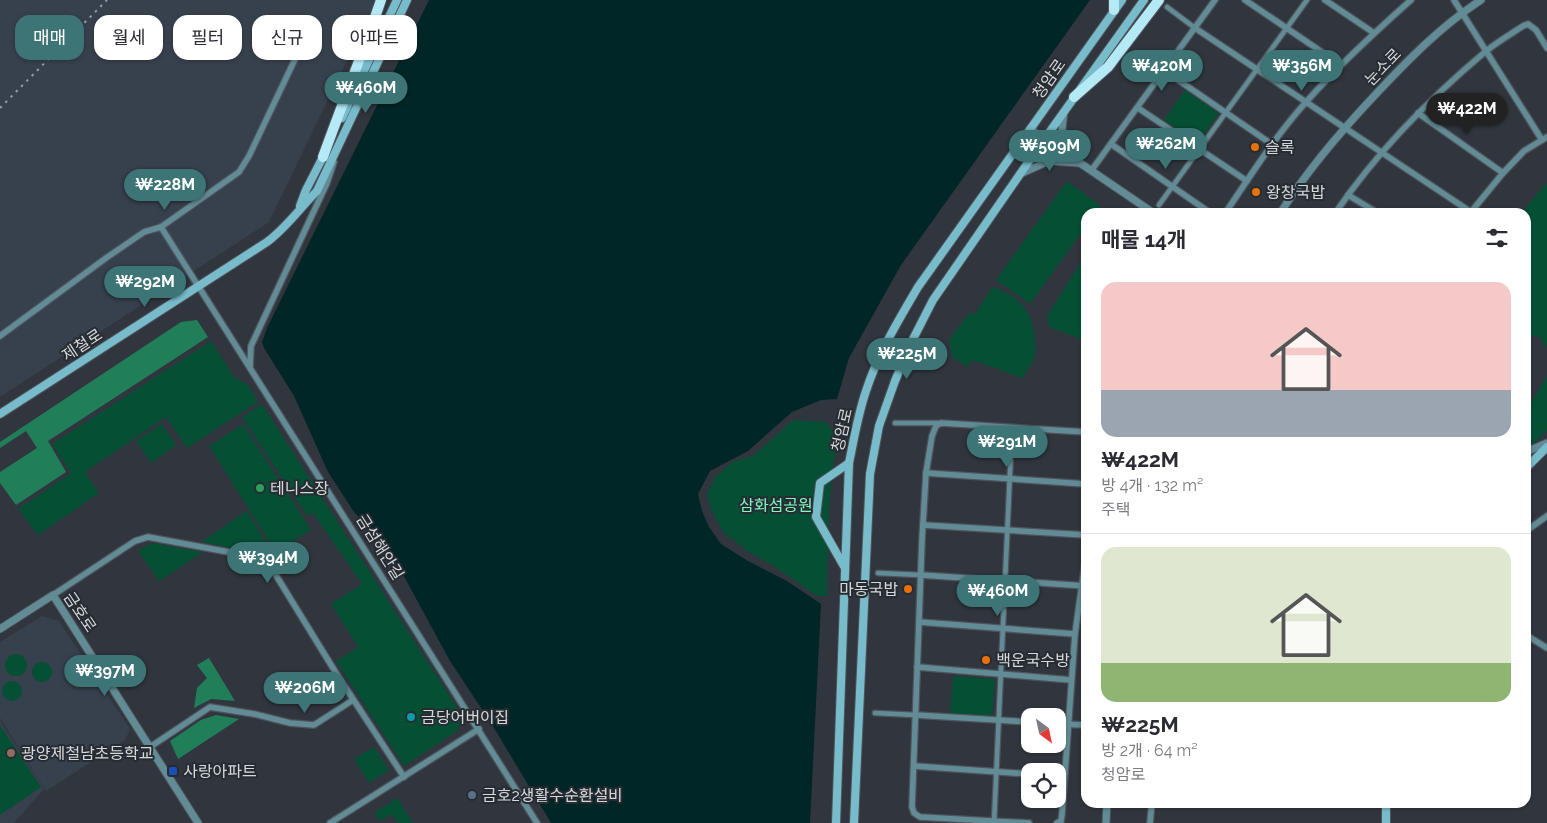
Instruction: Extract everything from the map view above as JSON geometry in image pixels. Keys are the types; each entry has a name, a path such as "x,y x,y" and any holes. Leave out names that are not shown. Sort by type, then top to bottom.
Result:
{"highway":[{"path":"323,157 381,0"},
{"path":"1074,97 1108,67 1163,4"}],"main road":[{"name":"제철로","path":"299,210 306,190 397,0"},
{"name":"제철로","path":"0,414 199,287 278,234 317,191 407,0"},
{"name":"청암로","path":"836,823 849,463 856,425 866,391 893,328 918,287 1030,129 1114,5 1122,0"},
{"name":"청암로","path":"854,823 870,474 878,426 910,344 933,300 1144,0"},
{"path":"1531,463 1547,445"},
{"path":"846,569 816,517 820,483 849,463"},
{"path":"1386,808 1386,823"}],"street":[{"path":"1091,171 1215,0"},
{"path":"1245,0 1341,65"},
{"path":"1159,204 1307,0"},
{"path":"1325,0 1374,33"},
{"path":"1229,208 1306,102 1341,65 1411,0"},
{"path":"1454,0 1545,138 1524,151 1474,208"},
{"name":"눈소로","path":"1284,208 1307,173 1344,128 1440,29 1481,0"},
{"path":"1163,4 1195,28 1465,208"},
{"path":"1339,208 1382,153 1418,113 1486,51 1528,24 1536,30 1547,48"},
{"path":"0,336 106,258 144,232 161,226 239,172 249,156 295,60"},
{"path":"1165,71 1273,145"},
{"path":"1138,108 1247,181"},
{"path":"1065,111 1061,132 1063,142 1079,163"},
{"path":"1418,113 1503,173"},
{"path":"1030,129 1146,208"},
{"path":"250,367 252,346 327,183 343,136"},
{"path":"1111,144 1203,208"},
{"path":"1020,175 1049,161 1079,163"},
{"path":"1348,195 1369,208"},
{"name":"금섬해안길","path":"161,226 537,823"},
{"path":"895,423 941,423 1081,432"},
{"path":"941,423 936,426 932,436 926,473 912,807 914,813 920,817 1029,823"},
{"path":"994,822 1012,428"},
{"path":"1531,450 1547,445"},
{"path":"926,473 1081,484"},
{"path":"1531,527 1547,516"},
{"path":"923,525 1081,535"},
{"path":"53,595 135,541 148,538 266,559 353,700 404,777"},
{"path":"878,573 1081,586"},
{"name":"금호로","path":"0,629 53,595 198,823"},
{"path":"1065,763 1075,634 1081,602"},
{"path":"919,622 1075,634"},
{"path":"1531,638 1547,648"},
{"path":"917,667 1072,680"},
{"path":"150,747 210,707 254,714 290,723 314,725 353,700"},
{"path":"875,713 1021,721"},
{"path":"1068,724 1081,725"},
{"path":"330,823 479,729"},
{"path":"914,766 1021,773"},
{"path":"1057,823 1061,821 1062,808"},
{"path":"1106,823 1107,808"},
{"path":"1150,823 1151,808"}],"shaded area":[{"path":"0,0 376,0 369,15 332,15 332,60 347,60 269,222 0,397"},
{"path":"429,0 1090,0 901,265 849,358 837,399 821,400 792,412 748,451 710,471 698,494 702,511 709,527 721,544 748,561 787,581 821,604 810,823 551,823 491,723 450,661 388,547 354,512 328,472 294,396 264,348 262,342 267,328 399,60 417,60 417,24"},
{"path":"42,616 59,621 130,729 125,740 46,791 0,718 0,642"},
{"name":"광양제철남초등학교","path":"0,721 44,789 14,823 0,823"}],"green space":[{"path":"1185,90 1219,113 1198,143 1164,120"},
{"path":"1067,181 1101,206 1099,208 1081,208 1081,233 1030,304 996,280"},
{"path":"1547,182 1547,348 1538,336 1531,336 1531,208 1525,208"},
{"path":"1081,262 1081,339 1049,327 1047,316"},
{"path":"992,287 1001,290 1015,299 1030,317 1035,341 1035,354 1022,378 972,360 968,367 952,357 949,340 970,312 975,315"},
{"path":"197,320 208,337 48,441 66,472 16,505 0,483 0,472 37,448 26,431 0,448 0,442 181,322"},
{"path":"211,341 234,377 248,385 258,402 187,448 166,417 85,472 99,493 38,535 18,509 71,473 52,444"},
{"path":"1547,376 1547,430 1531,446 1531,403"},
{"path":"262,404 463,717 457,731 404,766 336,661 358,647 331,604 362,584 313,513 307,516 242,417"},
{"name":"삼화섬공원","path":"793,420 826,422 838,438 830,497 827,596 817,596 772,565 747,551 723,532 711,510 707,494 716,476 734,461 753,456"},
{"path":"162,424 176,445 151,463 136,441"},
{"name":"테니스장","path":"243,424 311,530 276,552 209,446"},
{"path":"247,511 271,550 265,554 201,542"},
{"path":"152,543 203,552 159,581 138,551"},
{"path":"16,654 24,657 27,665 24,673 16,676 8,673 5,665 8,657"},
{"path":"209,658 235,701 211,699 194,708 197,688 207,678 197,665"},
{"path":"38,662 46,662 52,668 52,676 46,682 38,682 32,676 32,668"},
{"path":"953,676 995,679 992,717 950,714"},
{"path":"8,681 16,681 22,687 22,695 16,701 8,701 2,695 2,687"},
{"path":"216,715 239,719 178,759 170,741 201,720"},
{"name":"광양제철남초등학교","path":"0,725 41,787 0,815"},
{"path":"374,747 389,770 369,783 354,759"},
{"path":"397,798 413,823 398,823 392,814 380,821 374,813"}],"railway":[{"path":"0,108 107,0"}],"place":[{"name":"슬록","path":"1255,147"},
{"name":"왕창국밥","path":"1256,192"},
{"name":"테니스장","path":"260,488"},
{"name":"마동국밥","path":"908,589"},
{"name":"백운국수방","path":"986,660"},
{"name":"금당어버이집","path":"411,717"},
{"name":"광양제철남초등학교","path":"11,753"},
{"name":"사랑아파트","path":"173,771"},
{"name":"금호2생활수순환설비","path":"472,795"}]}
